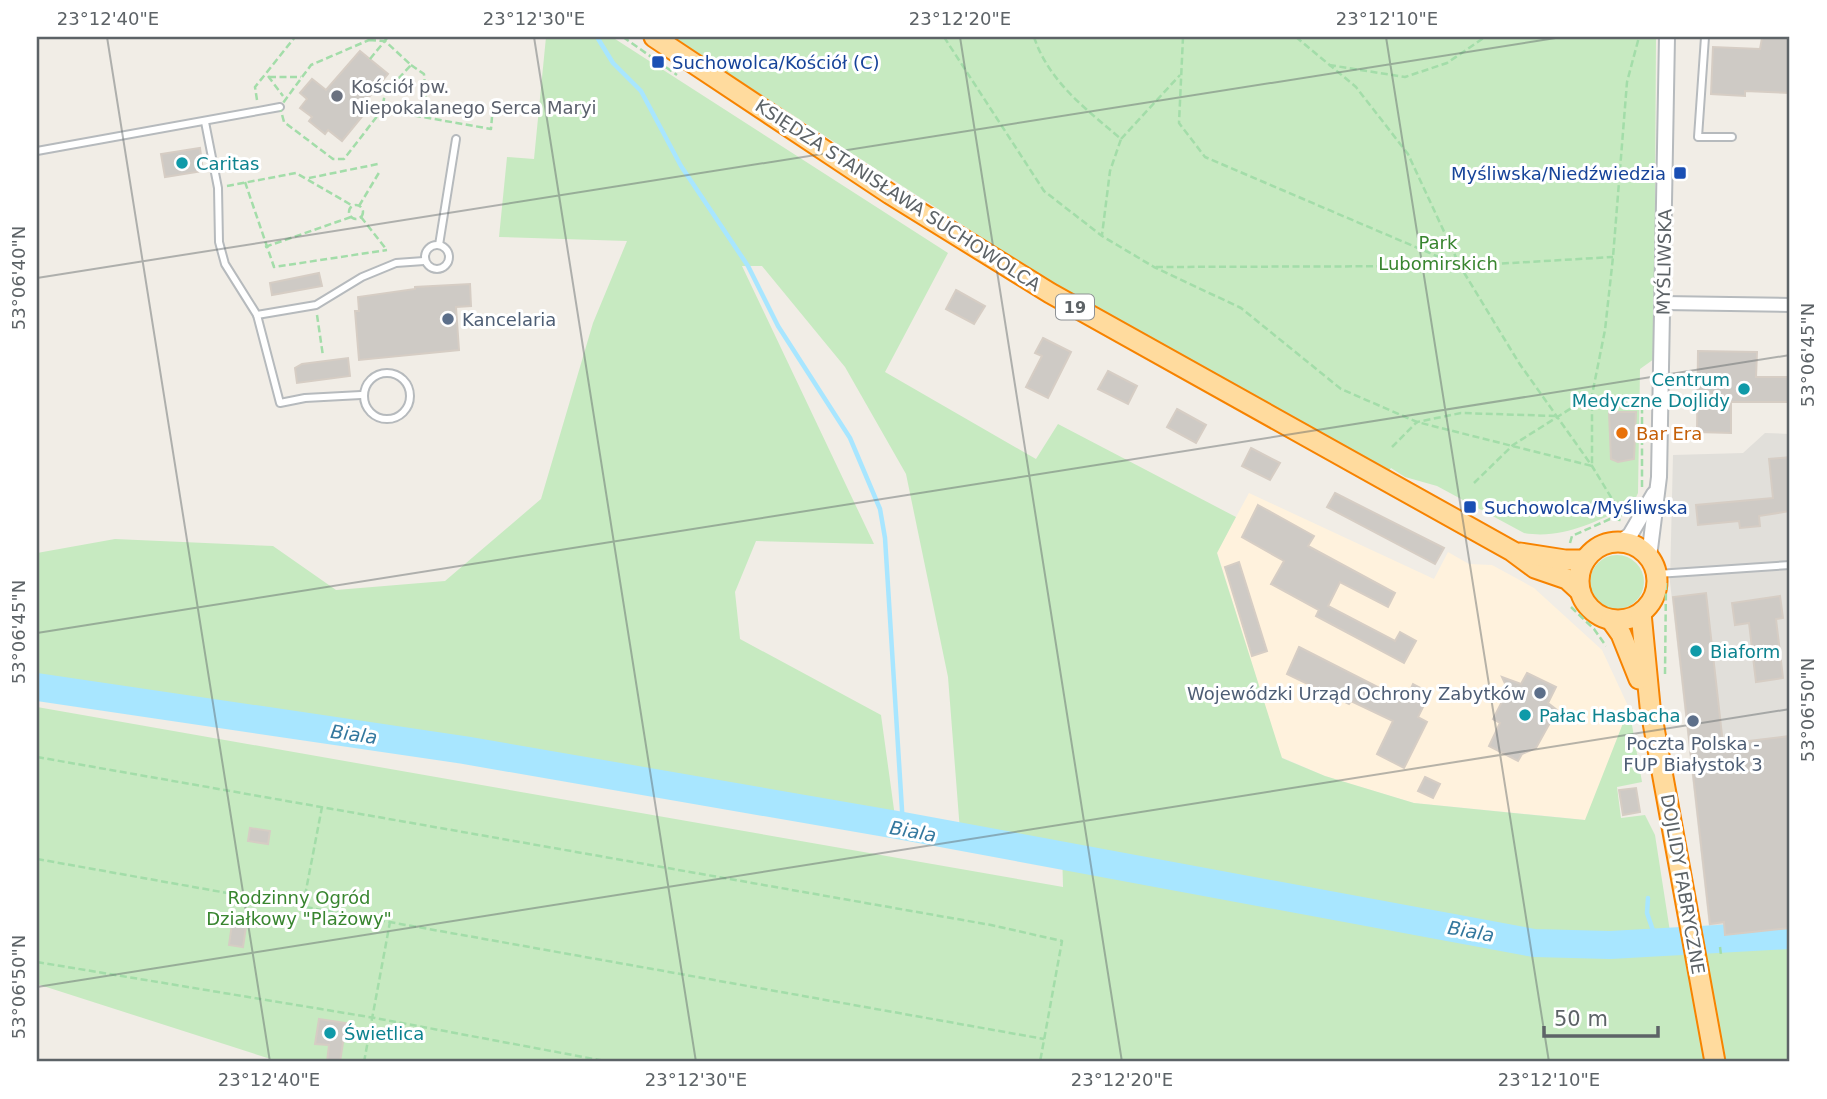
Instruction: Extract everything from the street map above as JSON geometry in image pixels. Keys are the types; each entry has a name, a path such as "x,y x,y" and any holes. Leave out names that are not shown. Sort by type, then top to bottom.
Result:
{"highway":[{"name":"KSIĘDZA STANISŁAWA SUCHOWOLCA","path":"654,37 890,194 1050,293 1512,551 1535,568 1567,579 1580,591"},
{"path":"1580,591 1579,574 1585,560 1597,548 1620,542 1633,545 1658,568 1656,593 1641,613 1626,620 1611,620"},
{"name":"KSIĘDZA STANISŁAWA SUCHOWOLCA","path":"1512,551 1565,560 1585,560"},
{"name":"19","path":"1580,591 1592,610 1611,620"},
{"name":"DOJLIDY FABRYCZNE","path":"1641,613 1650,706 1715,1062"},
{"name":"DOJLIDY FABRYCZNE","path":"1611,620 1621,634 1650,706"}],"street":[{"name":"MYŚLIWSKA","path":"1658,568 1667,37"},
{"path":"1663,303 1790,305"},
{"name":"MYŚLIWSKA","path":"1620,542 1630,535 1658,487"}],"lane":[{"path":"1705,37 1698,137 1732,137"},
{"path":"37,151 280,107"},
{"path":"205,122 218,188 219,242 225,264 257,315 281,403 305,398 361,395"},
{"path":"439,245 456,139"},
{"path":"257,315 316,305 362,277 396,263 424,261 434,270 446,266 449,253 439,245"},
{"path":"424,261 426,251 439,245"},
{"path":"394,375 410,385 412,395 404,412 394,418 382,418 370,412 361,395 369,379 394,375"},
{"path":"1658,568 1790,565"}],"path":[{"path":"258,111 255,87 267,76 295,37"},
{"path":"370,59 388,37"},
{"path":"944,37 1044,191 1102,236 1154,267 1241,308 1341,389 1417,422 1591,466"},
{"path":"1034,37 1039,52 1060,86 1121,139"},
{"path":"1183,37 1179,123 1205,157 1460,266"},
{"path":"1296,37 1356,87 1408,154 1460,266 1519,363 1625,520 1632,512"},
{"path":"1327,65 1405,77 1447,63 1485,37"},
{"path":"1591,466 1592,395 1605,330 1628,82 1639,37"},
{"path":"411,65 385,93 382,110 344,159 332,159 284,122 280,107 311,65 369,40 385,41 424,74 426,101 413,116"},
{"path":"1102,236 1110,171 1121,139 1181,73"},
{"path":"267,76 302,77"},
{"path":"267,76 286,99"},
{"path":"382,110 491,129 492,117"},
{"path":"307,178 377,164"},
{"path":"359,206 380,171"},
{"path":"218,188 291,173 307,178 353,206 359,206"},
{"path":"245,182 270,264 278,268 387,250"},
{"path":"351,216 350,210 353,206"},
{"path":"359,206 363,211 361,217"},
{"path":"265,247 351,216 361,217 396,263"},
{"path":"1154,267 1460,266 1613,257"},
{"path":"316,305 323,356"},
{"path":"1474,483 1513,445 1556,415 1592,395"},
{"path":"1642,408 1642,495"},
{"path":"1392,447 1417,422 1461,413 1556,415"},
{"path":"1658,568 1665,682"},
{"path":"37,757 991,925 1062,941 1040,1062"},
{"path":"303,906 322,807"},
{"path":"37,859 1044,1039"},
{"path":"364,1062 375,1018 390,922"},
{"path":"1720,947 1721,955"},
{"path":"37,962 375,1018 610,1062"}],"shaded area":[{"path":"1765,433 1790,434 1790,929 1710,936 1670,582 1673,455 1743,453"},
{"path":"1249,493 1434,579 1448,552 1469,564 1492,565 1534,588 1602,650 1629,708 1586,820 1414,803 1325,776 1281,757 1217,552"}],"green space":[{"name":"Rodzinny Ogród Działkowy \"Plażowy\"","path":"546,37 612,37 948,253 885,372 1036,459 1058,424 1236,517 1217,553 1282,758 1325,776 1414,803 1585,820 1629,708 1642,782 1617,787 1621,818 1645,815 1655,835 1671,938 1790,929 1790,1062 280,1062 37,984 37,707 1063,887 1062,849 960,831 948,677 906,474 845,367 762,266 742,266 874,544 756,541 735,592 740,639 881,715 896,824 37,674 37,553 115,539 273,546 336,590 445,581 541,499 593,323 627,241 499,237 507,157 534,159"},
{"name":"Park Lubomirskich","path":"672,37 1656,37 1654,359 1640,369 1638,493 1632,506 1566,531 1552,534 1524,533 1437,486 1405,477 1391,468 1388,472 1054,284"},
{"path":"1622,555 1632,559 1640,567 1644,582 1640,597 1632,605 1612,609 1602,605 1594,597 1590,577 1594,567 1602,559"}],"building":[{"path":"1790,37 1790,93 1745,91 1745,96 1711,94 1713,47 1760,49 1762,38"},
{"name":"Kościół pw. Niepokalanego Serca Maryi","path":"360,51 388,74 359,109 365,113 342,141 328,130 325,134 309,121 312,117 300,108 307,99 300,93 312,79 326,90"},
{"name":"Caritas","path":"200,148 203,171 165,177 161,154"},
{"path":"319,273 322,286 272,295 270,283"},
{"path":"470,284 471,306 456,307 459,350 359,360 355,311 359,311 358,297 415,287"},
{"path":"956,290 985,306 974,324 946,309"},
{"path":"1043,338 1071,352 1048,398 1026,387 1042,356 1035,353"},
{"name":"Centrum Medyczne Dojlidy","path":"1698,351 1757,352 1756,377 1790,377 1790,402 1731,402 1731,433 1697,432"},
{"path":"348,358 350,376 297,383 295,368 302,364"},
{"path":"1108,371 1137,386 1128,404 1098,389"},
{"path":"1177,409 1206,425 1196,443 1167,427"},
{"name":"Bar Era","path":"1609,412 1636,412 1634,459 1618,462 1611,459"},
{"path":"1251,448 1280,463 1270,480 1242,466"},
{"path":"1790,457 1790,511 1759,516 1760,526 1740,528 1739,521 1698,525 1696,505 1773,498 1769,459"},
{"path":"1335,493 1444,548 1435,564 1327,507"},
{"path":"1258,505 1314,536 1308,546 1395,593 1388,607 1340,582 1328,606 1395,641 1400,632 1416,641 1404,663 1316,616 1319,610 1271,584 1284,561 1242,537"},
{"path":"1239,562 1267,651 1252,656 1225,567"},
{"path":"1706,593 1723,744 1790,736 1790,928 1725,935 1724,922 1710,924 1673,597"},
{"path":"1780,596 1783,618 1776,619 1783,678 1756,682 1749,623 1735,625 1732,603"},
{"path":"1299,647 1405,701 1413,684 1430,693 1418,717 1427,722 1404,768 1377,754 1393,721 1351,701 1349,704 1287,674"},
{"name":"Pałac Hasbacha","path":"1527,673 1556,687 1548,703 1557,710 1536,748 1522,754 1518,761 1489,746 1500,723 1493,719 1508,690 1502,677 1521,684"},
{"path":"1425,777 1440,784 1433,798 1418,791"},
{"path":"1636,788 1640,812 1623,815 1619,790"},
{"path":"250,828 270,831 268,844 248,841"},
{"path":"232,924 246,927 243,947 229,945"},
{"name":"Świetlica","path":"319,1019 346,1023 340,1062 327,1062 329,1045 315,1044"}],"waterway":[{"path":"597,37 613,63 641,91 681,166 748,266 778,326 850,438 880,509 885,538 903,826"},
{"name":"Biala","path":"37,687 464,750 903,826 1534,943 1610,945 1790,935"},
{"path":"1648,898 1647,913 1657,942"}],"place":[{"name":"Suchowolca/Kościół (C)","path":"658,62"},
{"name":"Kościół pw. Niepokalanego Serca Maryi","path":"337,96"},
{"name":"Caritas","path":"182,163"},
{"name":"Myśliwska/Niedźwiedzia","path":"1680,173"},
{"name":"Kancelaria","path":"448,319"},
{"name":"Centrum Medyczne Dojlidy","path":"1744,389"},
{"name":"Bar Era","path":"1622,433"},
{"name":"Suchowolca/Myśliwska","path":"1470,507"},
{"name":"Biaform","path":"1696,651"},
{"name":"Wojewódzki Urząd Ochrony Zabytków","path":"1540,693"},
{"name":"Pałac Hasbacha","path":"1525,715"},
{"name":"Poczta Polska - FUP Białystok 3","path":"1693,721"},
{"name":"Świetlica","path":"330,1033"}]}
